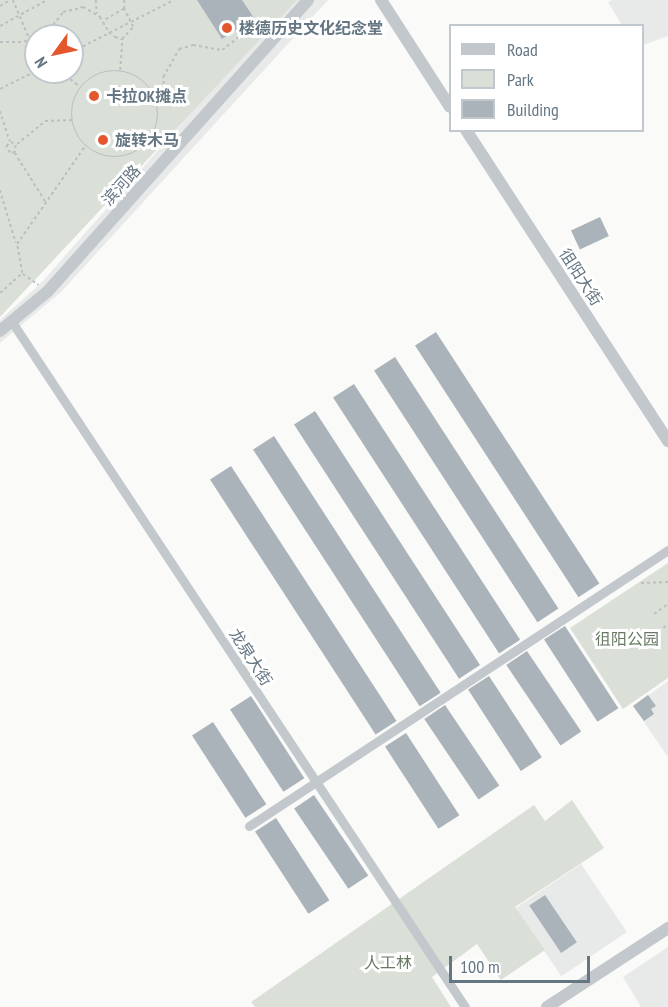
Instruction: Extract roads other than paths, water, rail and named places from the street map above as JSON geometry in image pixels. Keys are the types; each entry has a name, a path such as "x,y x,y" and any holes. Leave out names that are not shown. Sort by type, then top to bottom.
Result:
{"street":[{"name":"滨河路","path":"0,331 48,291 308,0"},
{"path":"381,0 449,105"},
{"name":"徂阳大街","path":"467,132 668,441"},
{"name":"龙泉大街","path":"12,322 465,1007"},
{"path":"249,826 668,550"},
{"path":"547,1007 668,928"}],"place":[{"name":"楼德历史文化纪念堂","path":"227,28"},
{"name":"卡拉OK摊点","path":"94,96"},
{"name":"旋转木马","path":"103,140"}],"park label":[{"name":"徂阳公园","path":"627,639"},
{"name":"人工林","path":"388,962"}]}
